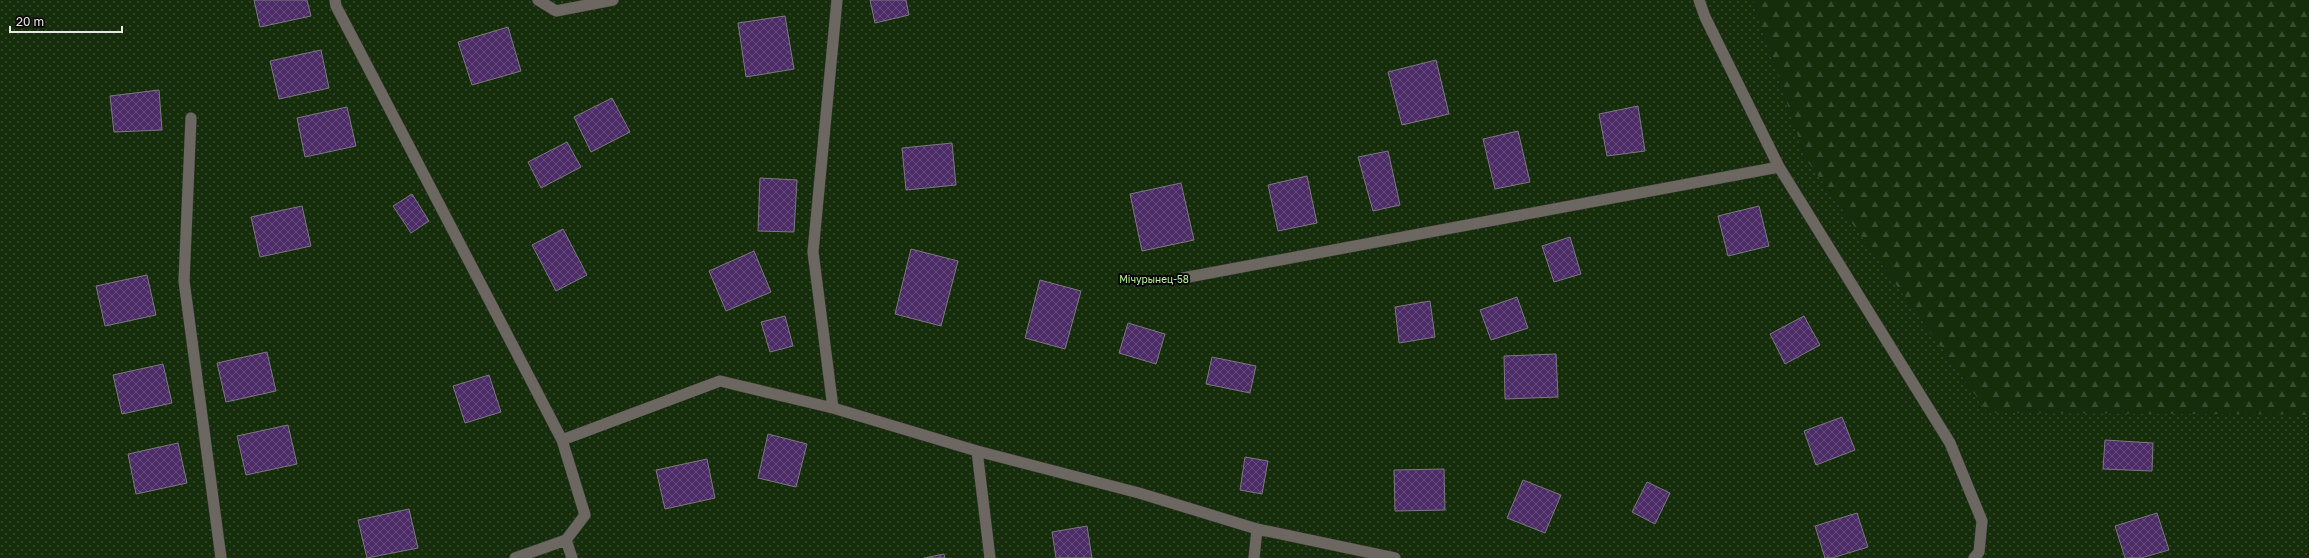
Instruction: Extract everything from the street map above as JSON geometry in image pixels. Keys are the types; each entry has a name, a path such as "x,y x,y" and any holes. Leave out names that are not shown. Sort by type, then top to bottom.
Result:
{"lane":[{"path":"335,0 343,20 562,440 585,515 566,540 515,558"},
{"path":"538,0 556,11 613,0"},
{"path":"834,408 813,252 837,0"},
{"path":"1699,0 1705,17 1779,167 1950,442 1982,520 1979,552 1974,558"},
{"path":"191,118 184,281 221,558"},
{"path":"1183,278 1779,167"},
{"path":"562,440 720,381 834,408 977,451 1139,494 1256,529 1395,558"},
{"path":"977,451 990,558"},
{"path":"1254,558 1256,529"},
{"path":"566,540 572,558"}],"green space":[{"name":"Мічурынец-58","path":"0,0 1753,0 1805,158 1988,413 2309,415 2309,558 0,558"},
{"path":"1753,0 2309,0 2309,415 1988,413 1805,158"}],"building":[{"path":"254,0 307,0 311,16 260,27"},
{"path":"870,0 906,0 909,15 875,23"},
{"path":"785,16 794,69 746,77 738,23"},
{"path":"508,27 521,71 472,85 458,42"},
{"path":"321,50 329,88 279,99 270,61"},
{"path":"1436,60 1449,114 1402,125 1388,72"},
{"path":"159,90 162,130 114,132 110,96"},
{"path":"612,98 630,132 591,152 574,117"},
{"path":"1638,106 1645,151 1607,156 1599,114"},
{"path":"347,107 356,146 305,157 297,118"},
{"path":"1518,131 1530,182 1495,189 1483,139"},
{"path":"567,142 581,167 541,188 528,162"},
{"path":"952,143 956,185 906,190 902,148"},
{"path":"1388,151 1400,205 1373,211 1358,157"},
{"path":"1307,176 1317,223 1278,231 1268,185"},
{"path":"760,178 797,180 794,232 758,231"},
{"path":"1181,183 1194,240 1142,251 1130,194"},
{"path":"412,194 429,221 411,233 393,206"},
{"path":"302,206 311,246 260,257 251,217"},
{"path":"1759,206 1769,246 1728,256 1718,216"},
{"path":"563,229 587,275 556,291 532,245"},
{"path":"1570,237 1581,274 1554,282 1542,246"},
{"path":"911,249 958,261 941,326 895,314"},
{"path":"754,251 771,292 726,311 709,271"},
{"path":"147,275 156,315 105,326 96,286"},
{"path":"1040,280 1081,291 1065,349 1025,338"},
{"path":"1517,297 1528,328 1491,340 1480,310"},
{"path":"1430,301 1435,337 1399,343 1395,307"},
{"path":"785,316 793,346 770,352 761,322"},
{"path":"1804,316 1820,345 1785,364 1770,334"},
{"path":"1128,323 1165,334 1156,364 1119,353"},
{"path":"267,352 276,391 226,402 217,363"},
{"path":"1556,354 1558,397 1505,399 1504,356"},
{"path":"1212,357 1256,366 1250,393 1206,384"},
{"path":"163,364 172,403 122,414 113,375"},
{"path":"489,375 501,412 465,423 453,386"},
{"path":"1842,417 1855,450 1816,465 1804,431"},
{"path":"288,425 297,464 246,475 237,436"},
{"path":"768,434 807,444 796,487 758,478"},
{"path":"2105,440 2153,443 2152,471 2103,469"},
{"path":"178,443 187,483 136,494 128,454"},
{"path":"1245,457 1268,461 1262,494 1240,490"},
{"path":"707,459 715,498 665,509 656,470"},
{"path":"1444,469 1445,510 1395,511 1394,470"},
{"path":"1523,480 1561,495 1545,533 1507,518"},
{"path":"1647,482 1670,493 1655,524 1632,512"},
{"path":"409,509 418,548 367,558 358,520"},
{"path":"1857,513 1868,547 1832,558 1825,558 1815,526"},
{"path":"2157,513 2169,550 2141,558 2125,558 2115,526"},
{"path":"1087,526 1092,558 1056,558 1052,532"},
{"path":"944,554 945,558 924,558"}]}
